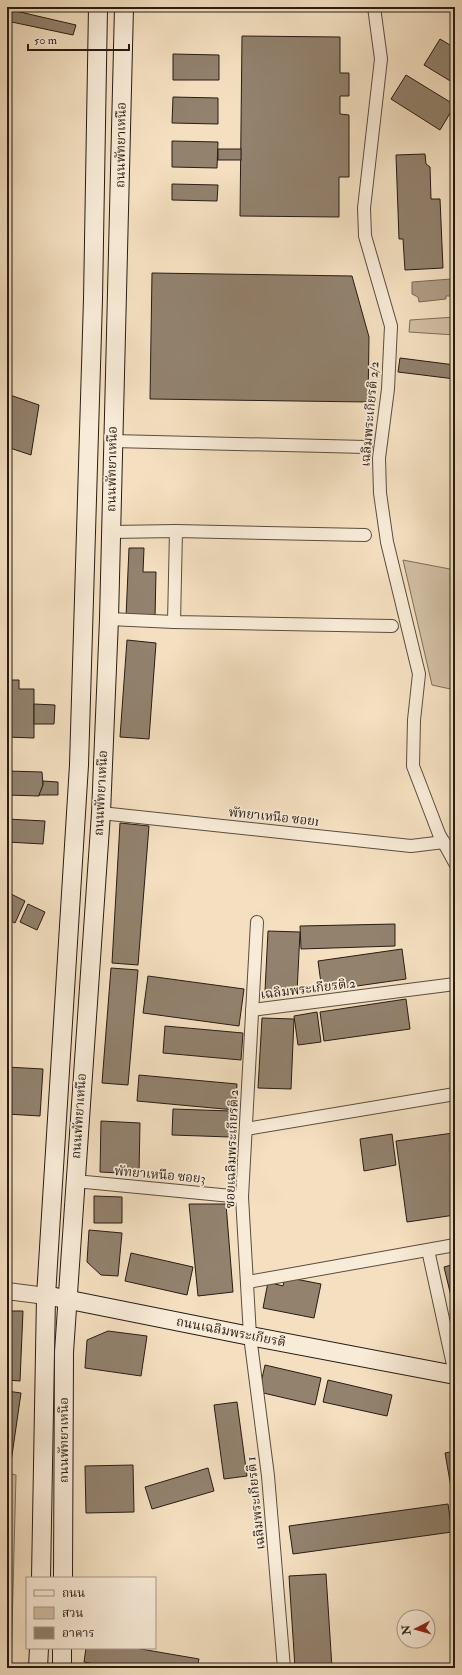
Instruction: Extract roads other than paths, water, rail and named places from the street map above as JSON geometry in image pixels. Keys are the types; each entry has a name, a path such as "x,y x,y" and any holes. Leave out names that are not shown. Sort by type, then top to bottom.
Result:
{"main road":[{"name":"ถนนพัทยาเหนือ","path":"41,1577 46,1296 79,765 93,299 98,7"},
{"name":"ถนนพัทยาเหนือ","path":"63,1577 64,1352 66,1298 101,813 109,619 124,7"},
{"name":"ถนนเฉลิมพระเกียรติ","path":"46,1296 66,1298 250,1336 455,1374"},
{"path":"38,1668 39,1649"},
{"path":"62,1649 62,1668"}],"street":[{"name":"เฉลิมพระเกียรติ 2/2","path":"374,7 381,59 365,200 364,223 365,236 391,326 388,389 379,458 380,493 387,542 419,674 414,720 413,766 444,842 455,863"},
{"path":"113,441 366,447"},
{"path":"111,532 176,531 365,535"},
{"path":"174,622 176,531"},
{"path":"109,619 174,622 392,626"},
{"name":"พัทยาเหนือ ซอย1","path":"101,813 410,846 444,842"},
{"name":"เฉลิมพระเกียรติ 2","path":"257,922 252,1010 455,984"},
{"name":"ซอยเฉลิมพระเกียรติ 2","path":"250,1336 242,1197 252,1010"},
{"path":"246,1129 455,1094"},
{"name":"พัทยาเหนือ ซอย3","path":"75,1181 242,1197"},
{"path":"248,1282 455,1245"},
{"path":"428,1250 455,1374"},
{"name":"ถนนเฉลิมพระเกียรติ","path":"7,1291 46,1296"},
{"name":"เฉลิมพระเกียรติ 1","path":"250,1336 268,1476 284,1668"}]}
